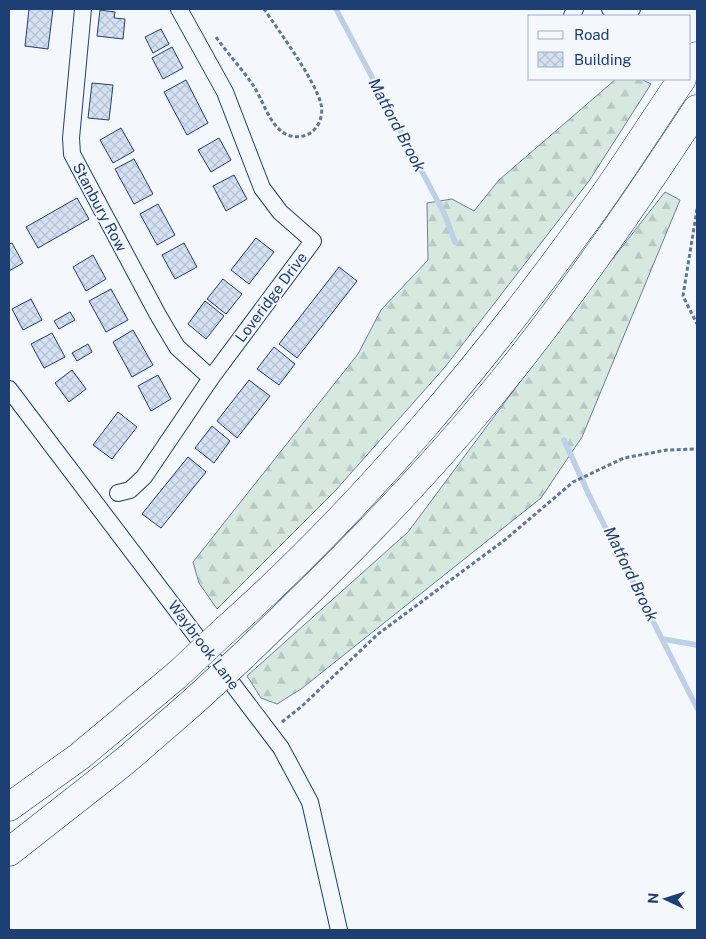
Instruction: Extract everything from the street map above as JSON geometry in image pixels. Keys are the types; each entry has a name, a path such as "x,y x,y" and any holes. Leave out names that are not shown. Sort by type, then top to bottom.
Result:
{"highway":[{"path":"9,807 80,756 177,675 266,594 378,479 458,386 528,299 595,208 681,80"},
{"path":"9,852 124,761 193,702 334,567 482,406 600,254 697,109"}],"street":[{"name":"Stanbury Row","path":"83,9 71,138 72,154 177,347 211,378"},
{"name":"Loveridge Drive","path":"118,493 130,490 144,477 211,378 313,241 280,212 262,188 225,92 179,9"},
{"path":"610,9 627,15 632,9"},
{"name":"Waybrook Lane","path":"9,389 270,732 301,782 310,802 339,930"}],"path":[{"path":"213,33 232,61 254,85 278,128 285,134 293,136 307,135 318,124 321,115 320,102 311,82 264,9"},
{"path":"697,209 683,296 697,324"},
{"path":"270,732 302,706 378,634 506,539 573,482 624,458 667,450 697,449"}],"green space":[{"path":"615,80 643,80 651,84 589,181 445,367 335,491 217,609 199,583 193,562 358,354 381,310 428,260 427,203 452,199 474,211 499,180"},
{"path":"665,192 680,200 582,437 541,498 301,689 277,704 261,698 247,676 408,532 596,280"}],"building":[{"path":"29,9 53,9 48,49 25,46"},
{"path":"100,10 115,12 114,18 125,19 123,39 97,36"},
{"path":"161,29 169,44 153,53 145,37"},
{"path":"172,47 183,68 163,79 152,58"},
{"path":"186,80 208,123 187,135 164,92"},
{"path":"92,83 113,85 109,120 88,118"},
{"path":"121,128 134,151 113,163 100,140"},
{"path":"219,138 231,160 211,172 198,150"},
{"path":"134,159 153,194 134,204 115,169"},
{"path":"234,175 247,199 226,211 213,186"},
{"path":"77,198 89,219 38,248 26,227"},
{"path":"158,204 175,235 157,245 140,214"},
{"path":"256,238 274,252 249,284 231,270"},
{"path":"12,243 23,263 9,271 9,244"},
{"path":"184,243 197,267 175,279 162,255"},
{"path":"93,255 106,279 86,291 73,267"},
{"path":"339,267 357,281 297,358 279,344"},
{"path":"223,279 242,294 226,314 207,299"},
{"path":"111,289 128,320 106,332 89,301"},
{"path":"31,299 42,320 23,330 12,309"},
{"path":"205,301 224,316 206,339 188,324"},
{"path":"70,312 75,320 59,329 54,321"},
{"path":"133,330 153,365 132,377 113,342"},
{"path":"52,333 65,357 44,368 31,344"},
{"path":"88,344 92,352 77,361 72,353"},
{"path":"274,347 295,364 279,385 257,369"},
{"path":"72,370 86,389 69,402 55,383"},
{"path":"158,375 171,399 151,411 138,386"},
{"path":"249,380 270,396 237,438 217,421"},
{"path":"118,412 137,427 112,459 93,445"},
{"path":"212,426 230,441 214,463 195,448"},
{"path":"188,457 206,472 161,528 142,514"}],"waterway":[{"name":"Matford Brook","path":"336,9 445,215 455,242"},
{"name":"Matford Brook","path":"564,440 590,497 697,708"},
{"path":"663,639 697,645"}]}
